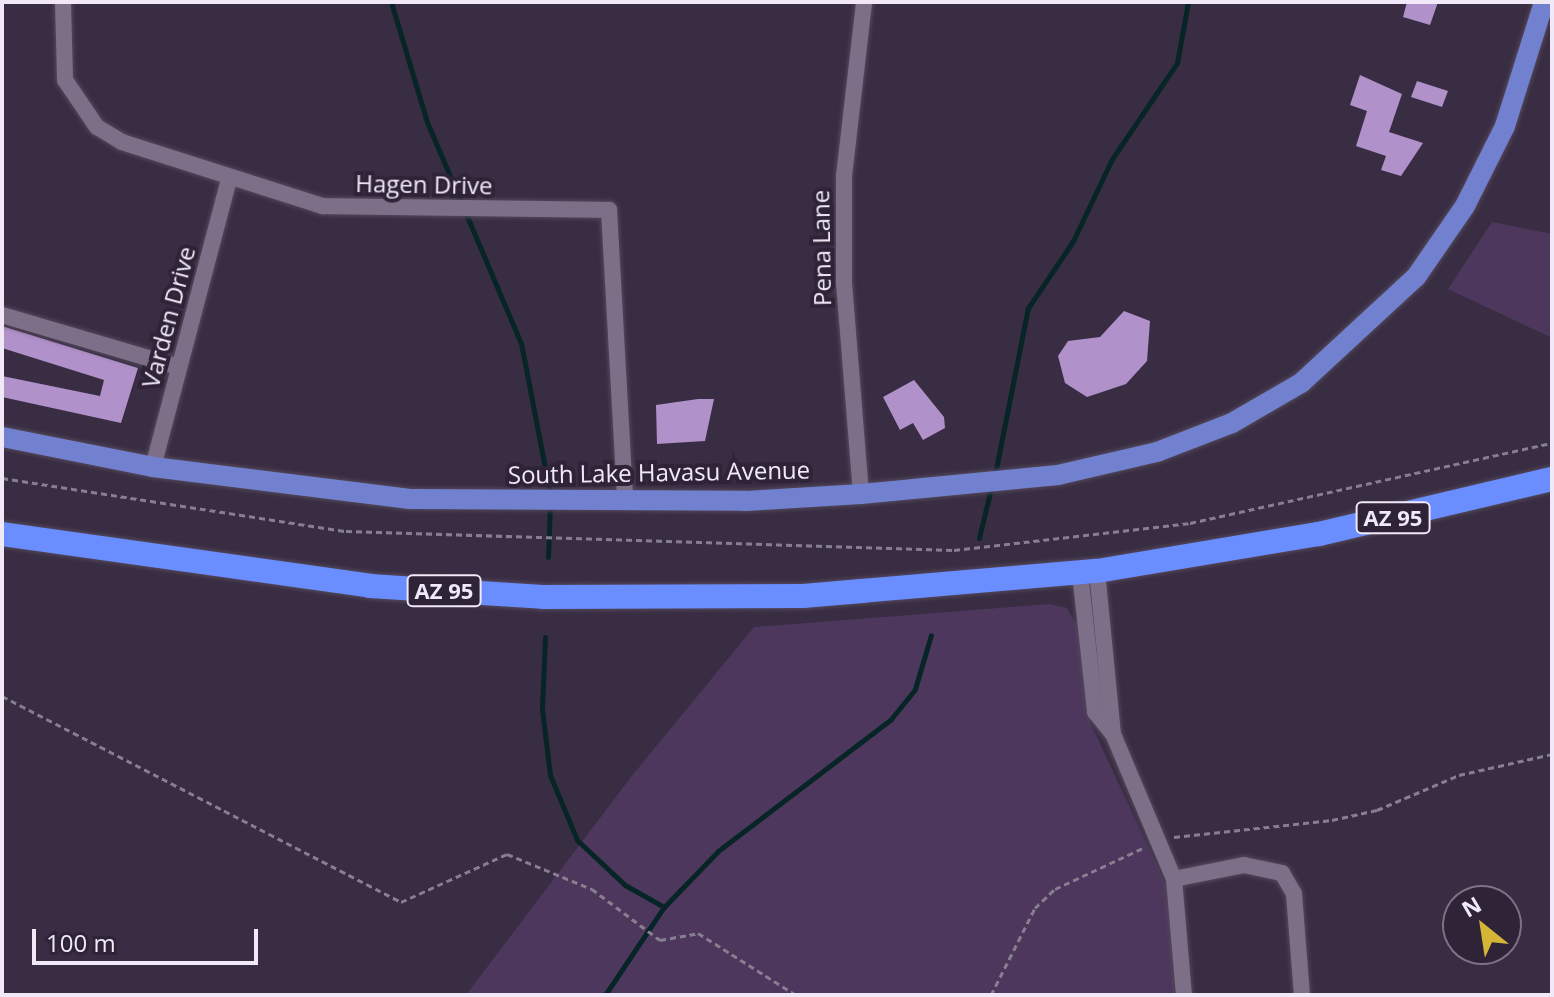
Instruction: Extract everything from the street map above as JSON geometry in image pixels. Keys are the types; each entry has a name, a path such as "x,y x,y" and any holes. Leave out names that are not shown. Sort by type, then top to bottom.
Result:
{"highway":[{"name":"AZ 95","path":"2,534 284,577 543,597 803,596 1088,572 1319,534 1552,479"}],"main road":[{"name":"South Lake Havasu Avenue","path":"2,437 153,467 410,499 625,500 861,494 1058,475 1157,452 1232,423 1301,383 1416,277 1465,206 1505,126 1544,2"}],"street":[{"name":"Hagen Drive","path":"63,2 65,80 97,127 229,180 357,209 609,210 625,500"},
{"name":"Pena Lane","path":"861,494 844,284 844,176 864,2"},
{"name":"Varden Drive","path":"153,467 229,180"},
{"path":"2,315 179,367"},
{"path":"1088,572 1113,734 1174,879 1184,995"},
{"path":"1174,879 1244,865 1282,873 1294,894 1302,995"}],"path":[{"path":"2,478 346,531 954,550 1190,523 1552,443"},
{"path":"2,696 401,902 507,854 592,889 660,940 698,933 796,995"},
{"path":"991,995 1035,908 1055,889 1159,841 1332,820 1377,810 1459,775 1552,754"}],"shaded area":[{"path":"1492,222 1552,234 1552,338 1448,289"},
{"path":"1049,604 1067,608 1080,630 1089,720 1167,887 1175,995 466,995 631,777 754,627"}],"building":[{"path":"1407,2 1438,2 1430,25 1403,17"},
{"path":"1360,75 1402,94 1389,132 1423,143 1401,176 1381,170 1386,156 1356,146 1367,111 1350,105"},
{"path":"1417,81 1448,91 1442,107 1411,97"},
{"path":"1124,311 1150,321 1147,361 1126,384 1087,397 1065,383 1058,356 1068,341 1100,337"},
{"path":"2,326 138,368 121,423 2,397 2,376 100,396 104,380 2,348"},
{"path":"914,380 944,417 945,428 923,440 913,423 900,430 883,397"},
{"path":"714,399 705,441 657,444 656,405"}],"waterway":[{"path":"391,2 427,122 521,343 550,494"},
{"path":"995,474 1028,308 1073,241 1112,159 1177,63 1188,2"},
{"path":"979,538 991,488"},
{"path":"548,557 550,504"},
{"path":"605,995 664,907 718,851 891,719 915,689 931,635"},
{"path":"545,637 542,709 550,775 577,840 625,885 664,907"}]}
